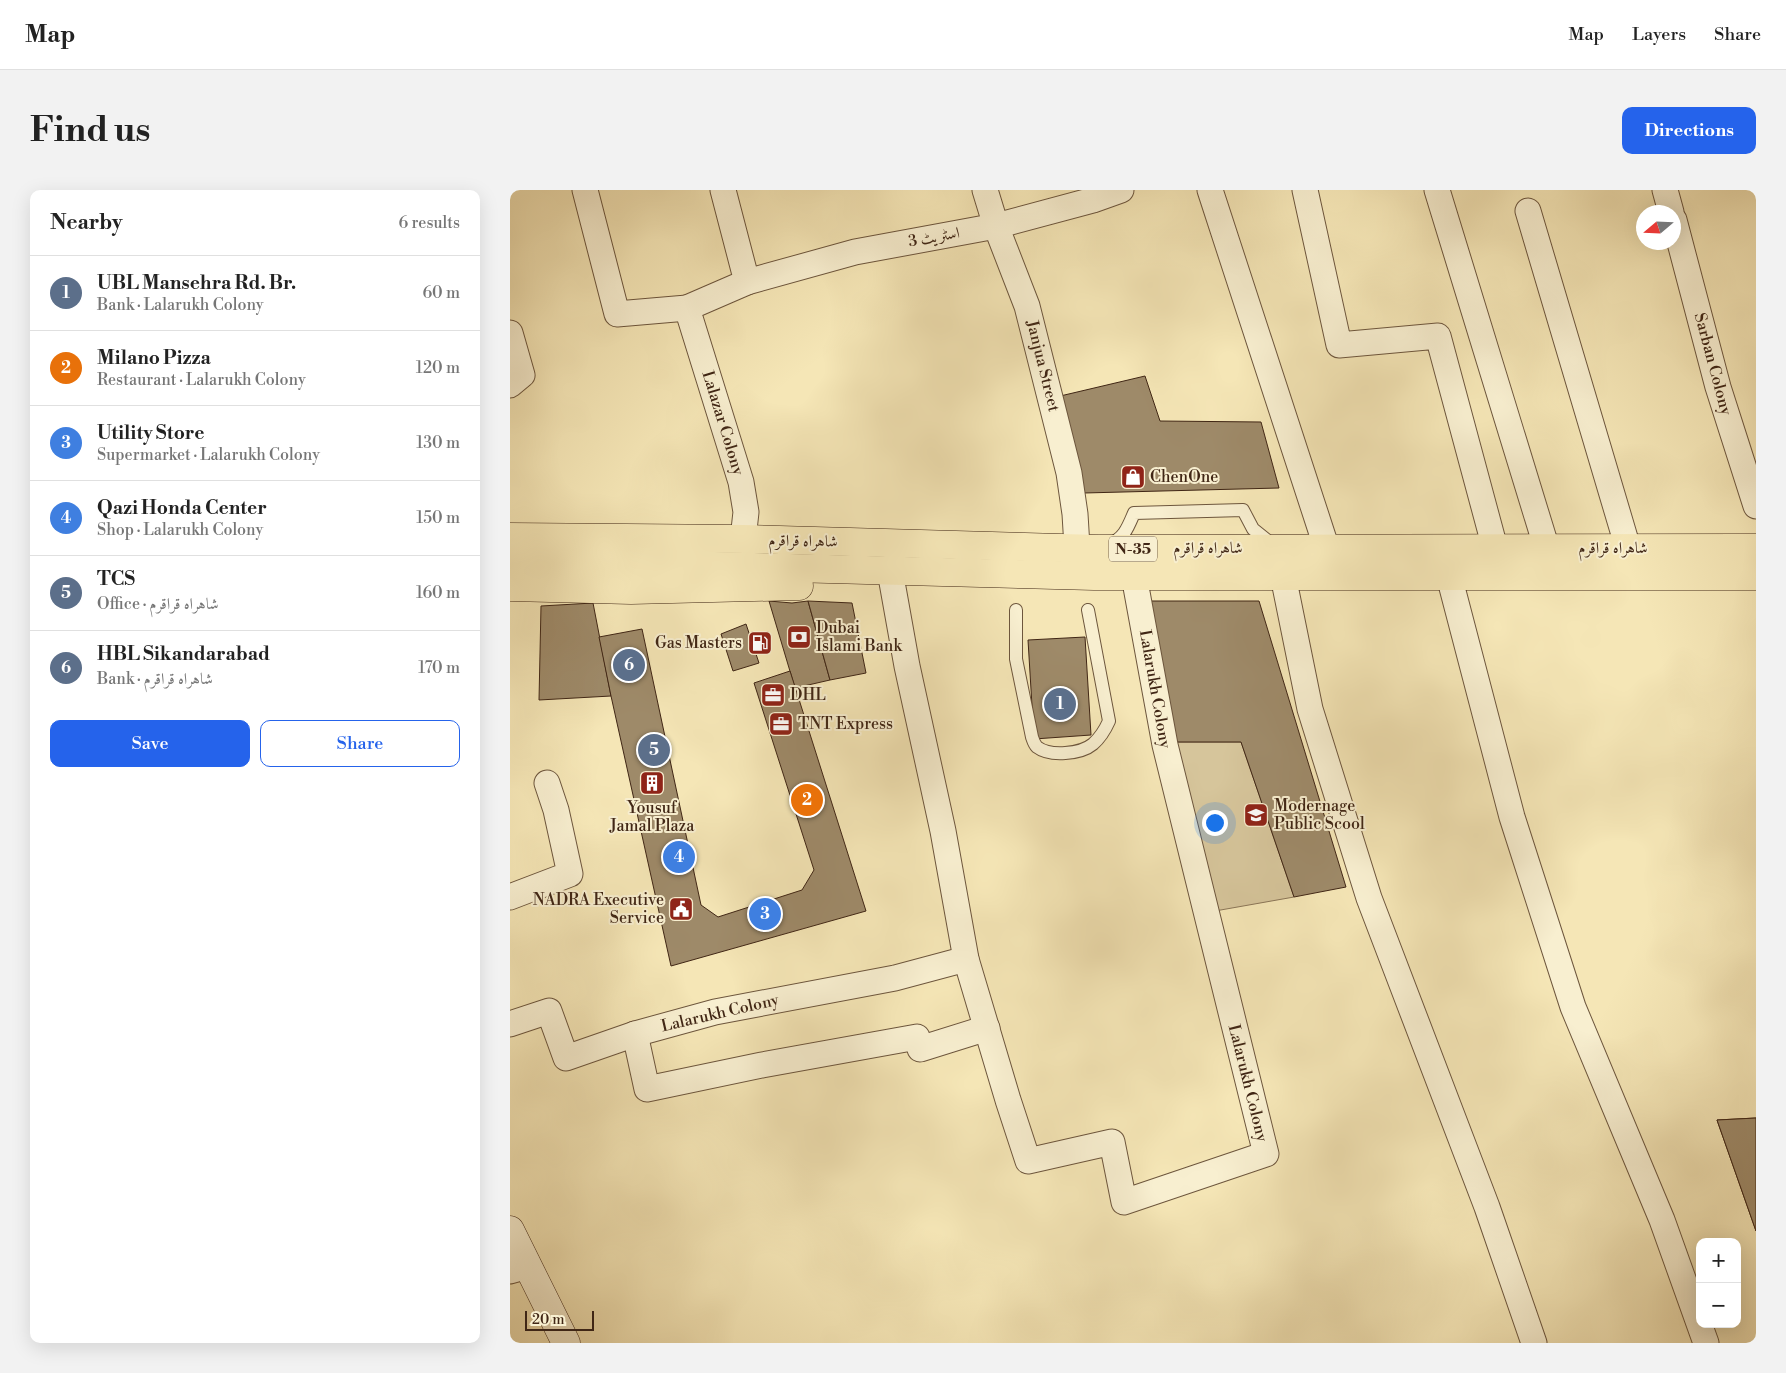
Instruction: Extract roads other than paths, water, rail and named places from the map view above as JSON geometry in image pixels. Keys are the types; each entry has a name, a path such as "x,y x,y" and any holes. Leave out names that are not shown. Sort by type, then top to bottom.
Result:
{"highway":[{"name":"شاہراہ قراقرم","path":"510,537 743,539 1087,548 1756,548"},
{"path":"618,565 621,538"},
{"name":"شاہراہ قراقرم","path":"510,564 1134,576 1756,576"},
{"path":"510,587 640,590 800,586 840,569"}],"street":[{"path":"585,190 617,314 687,308 747,282 723,190"},
{"name":"Janjua Street","path":"985,190 996,226 1028,306 1069,474 1075,514 1087,548"},
{"path":"1210,190 1327,548"},
{"path":"1305,190 1339,345 1438,336 1495,548"},
{"path":"1437,190 1547,548"},
{"path":"1665,190 1669,205"},
{"name":"اسٹریٹ 3","path":"747,282 855,252 996,226 1113,191"},
{"path":"1528,211 1628,548"},
{"name":"Sarban Colony","path":"1681,247 1718,387 1756,506"},
{"name":"Lalazar Colony","path":"687,308 741,482 746,512 743,539"},
{"path":"510,333 522,375 510,385"},
{"name":"Lalarukh Colony","path":"890,571 907,666 943,831 966,959 1028,1160 1112,1142 1124,1202 1266,1154 1165,745 1134,576"},
{"path":"1283,576 1310,710 1368,898 1487,1207 1534,1343"},
{"path":"1449,576 1512,817 1573,1007 1662,1220 1706,1343"},
{"path":"510,897 570,874 556,810 547,784"},
{"name":"Lalarukh Colony","path":"510,1024 550,1011 566,1058 635,1034 715,1012 895,978 966,959"},
{"path":"635,1034 648,1089 762,1065 917,1037 920,1049 987,1028"},
{"path":"510,1230 519,1269 566,1343"}],"lane":[{"path":"1087,548 1115,542 1126,532 1134,513 1243,510 1253,529 1278,548"},
{"path":"1016,610 1016,659 1035,745 1043,751 1075,752 1092,745 1103,734 1109,721 1088,610"}],"place":[{"name":"ChenOne","path":"1133,477"},
{"name":"Dubai Islami Bank","path":"799,637"},
{"name":"Gas Masters","path":"760,643"},
{"name":"HBL Sikandarabad","path":"629,665"},
{"name":"DHL","path":"773,695"},
{"name":"UBL Mansehra Rd. Br.","path":"1060,704"},
{"name":"TNT Express","path":"781,724"},
{"name":"TCS","path":"654,750"},
{"name":"Yousuf Jamal Plaza","path":"652,783"},
{"name":"Milano Pizza","path":"807,800"},
{"name":"Modernage Public Scool","path":"1256,815"},
{"name":"Qazi Honda Center","path":"679,857"},
{"name":"NADRA Executive Service","path":"681,909"},
{"name":"Utility Store","path":"765,914"}]}
